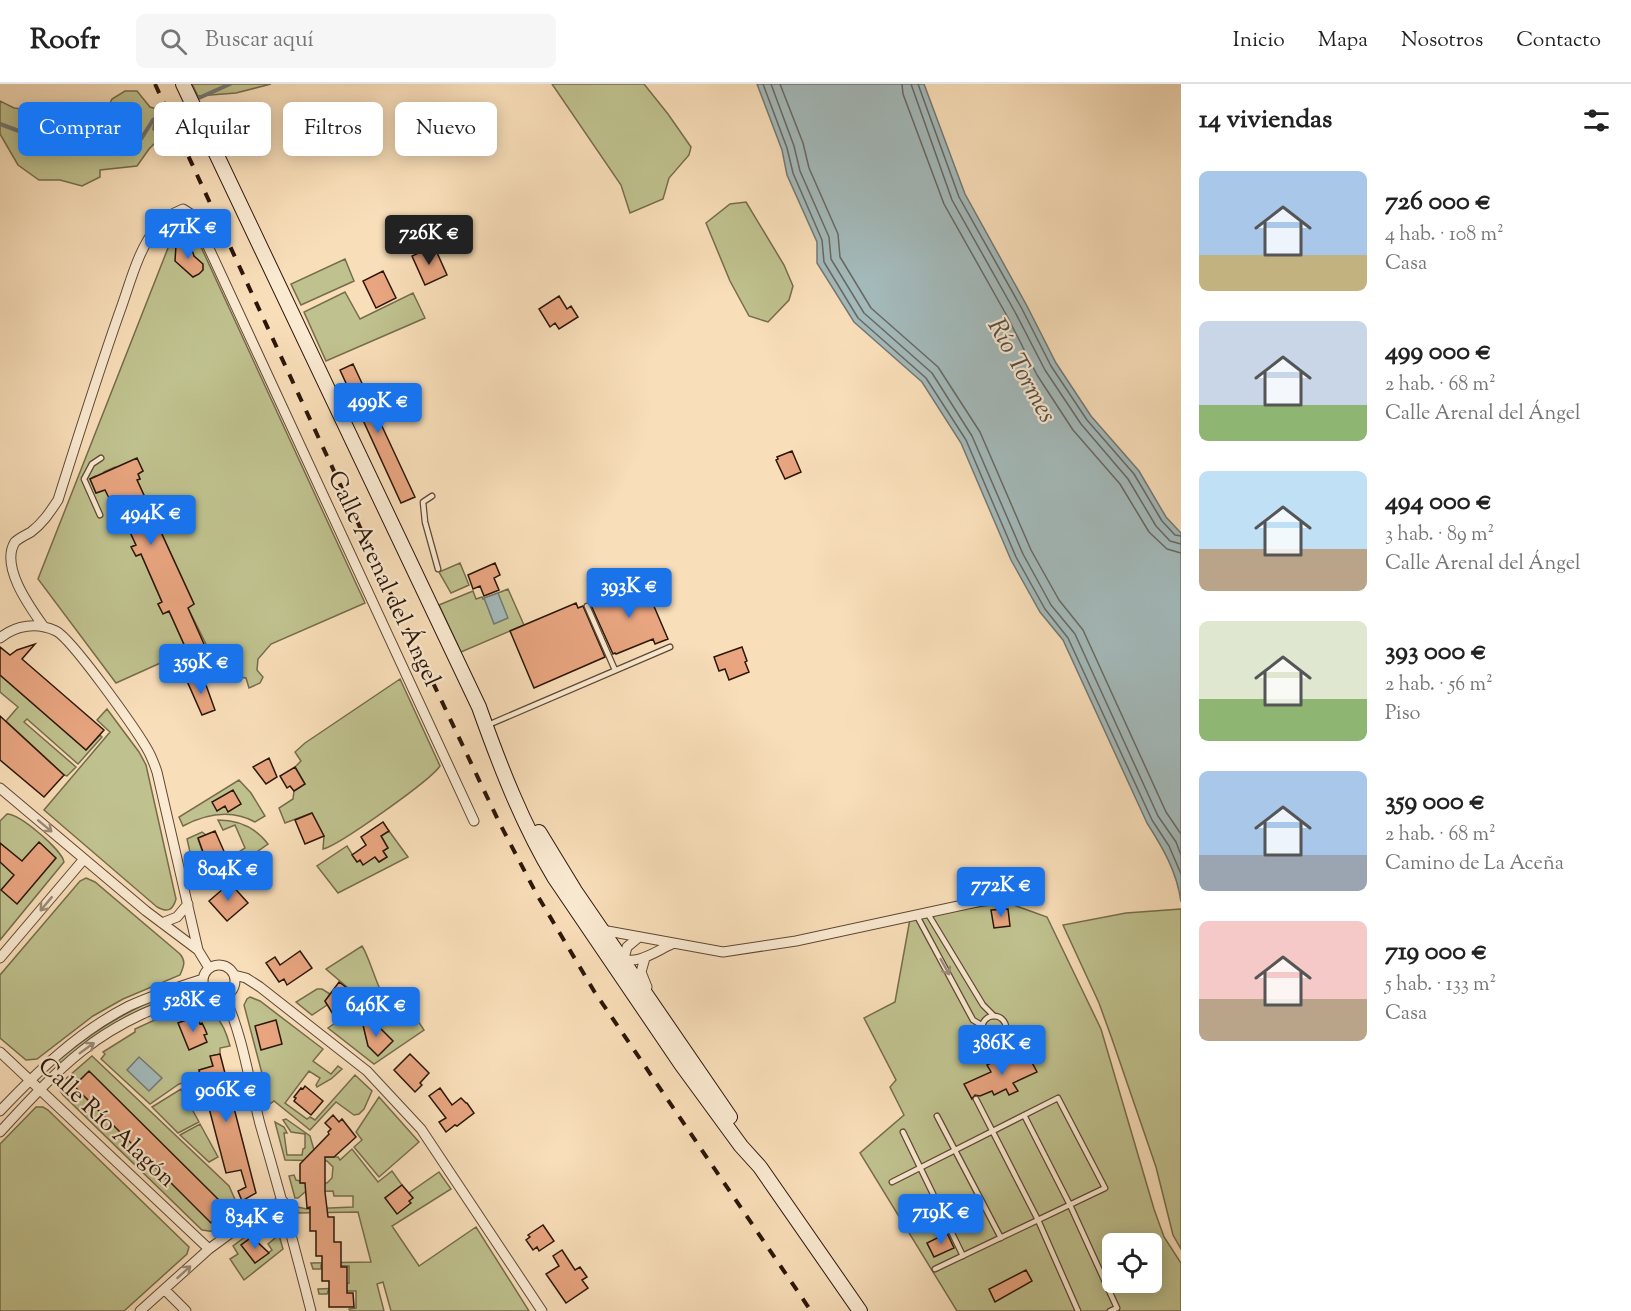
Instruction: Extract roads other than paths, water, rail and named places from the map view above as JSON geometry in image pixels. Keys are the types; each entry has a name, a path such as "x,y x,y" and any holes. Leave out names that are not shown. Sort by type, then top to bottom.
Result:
{"street":[{"path":"188,95 438,621 486,726 491,744 520,814 554,877 684,1058"},
{"name":"Calle Arenal del Ángel","path":"44,627 10,580 5,564 6,556 15,542 38,527 58,500 99,369 135,268 156,227 174,212 183,209 194,216 474,821"},
{"path":"0,638 14,629 26,626 44,627 58,632 132,725 147,748 157,772 198,951"},
{"path":"486,726 496,741 541,836 560,868 623,960 741,1146 760,1167 860,1311"},
{"path":"0,803 4,791 198,951 209,968"},
{"path":"0,958 84,859"},
{"path":"554,877 564,886 607,947 623,960 645,958"},
{"path":"602,930 723,952 796,941 986,900"},
{"path":"162,923 177,917 188,904"},
{"path":"623,960 627,947 639,937"},
{"path":"672,944 645,958 641,972 644,983 684,1058"},
{"path":"0,1111 30,1079 75,1039 115,1014 154,995 203,979 209,968 218,964 228,967 234,975 231,991 224,995 218,996 207,992 179,998 107,1034 83,1050 0,1132"},
{"path":"234,975 246,978 260,987 367,1071 396,1101 441,1156 542,1311"},
{"path":"203,979 207,992"},
{"path":"224,995 235,1019 310,1311"},
{"name":"Calle Río Alagón","path":"0,1052 209,1249"},
{"path":"141,1311 209,1249 262,1210 283,1201"},
{"path":"165,1290 186,1311"}],"lane":[{"path":"100,515 84,479 92,464 101,458"},
{"path":"432,496 423,502 425,522 438,569"},
{"path":"587,606 615,670"},
{"path":"486,726 670,647"},
{"path":"928,914 983,1005 993,1016 1004,1021 1006,1029 1003,1036 996,1040 983,1033 982,1026 986,1019 993,1016"},
{"path":"917,916 973,1020 982,1026"},
{"path":"892,1182 1058,1098 1105,1188 934,1269"},
{"path":"976,1099 1038,1220 1078,1311"},
{"path":"1024,1115 1070,1205 1117,1308 1110,1311"},
{"path":"937,1116 1001,1238"},
{"path":"903,1132 963,1256"}],"water":[{"name":"Río Tormes","path":"757,84 924,84 965,194 1056,363 1091,416 1139,471 1166,517 1181,533 1181,902 1169,861 1147,823 1063,640 1040,612 1011,560 961,443 922,382 854,322 817,263 817,242 787,175 782,150"},
{"path":"498,593 508,618 494,624 484,598"},
{"path":"139,1057 162,1078 149,1091 127,1070"}],"waterway":[{"path":"0,124 19,131 141,139 153,120 159,116 230,84"}],"railway":[{"path":"155,84 389,590 499,822 536,893 594,991 811,1311"}]}
